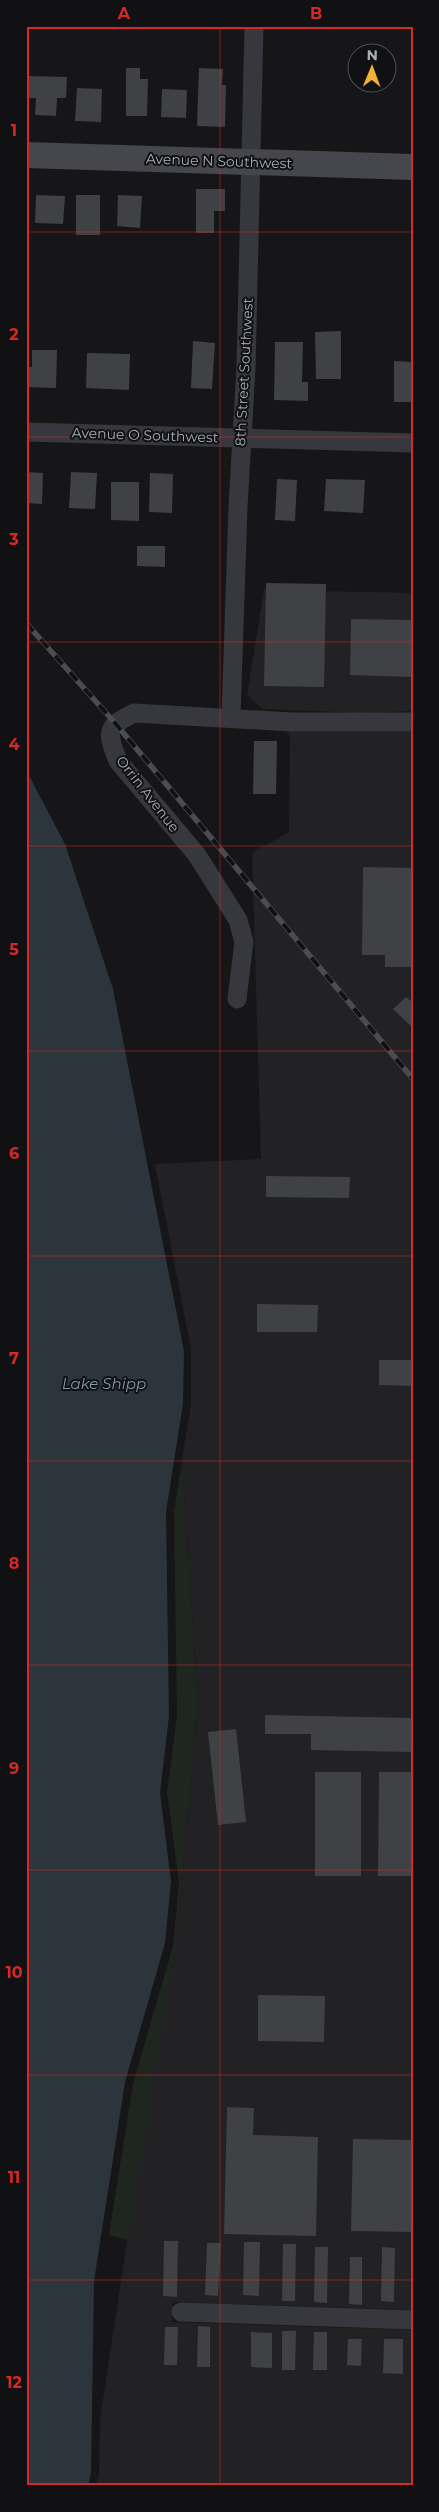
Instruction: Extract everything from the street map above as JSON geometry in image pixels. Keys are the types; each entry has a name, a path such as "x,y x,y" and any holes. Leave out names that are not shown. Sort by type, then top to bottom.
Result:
{"street":[{"name":"8th Street Southwest","path":"232,717 231,659 246,368 254,26"},
{"name":"Avenue N Southwest","path":"26,155 413,167"},
{"name":"Avenue O Southwest","path":"26,432 413,443"},
{"name":"Orrin Avenue","path":"236,999 244,942 238,920 197,855 118,760 111,743 111,728 115,723 134,713 302,722 413,722"},
{"path":"181,2312 413,2320"}],"shaded area":[{"path":"264,590 413,593 413,711 362,713 262,709 247,695"},
{"path":"286,732 413,732 413,2310 173,2302 172,2322 413,2330 413,2486 96,2486 99,2474 100,2420 141,2149 177,1939 198,1704 182,1461 191,1404 191,1349 155,1164 261,1159 252,853 289,832 290,736"},
{"path":"182,1461 198,1704 177,1939 128,2240 109,2235 133,2084 173,1946 179,1882 167,1792 177,1716 174,1513"}],"water":[{"name":"Lake Shipp","path":"26,770 65,844 113,989 184,1351 183,1403 166,1512 169,1716 160,1793 171,1881 165,1943 125,2082 94,2281 91,2472 88,2486 26,2486"}],"building":[{"path":"126,68 140,68 140,79 148,79 147,116 126,116"},
{"path":"199,68 223,69 222,85 226,85 225,127 197,126"},
{"path":"28,76 67,77 66,98 57,98 56,116 35,115 36,98 27,98"},
{"path":"77,88 102,89 101,122 75,121"},
{"path":"162,89 187,90 186,118 161,117"},
{"path":"196,189 225,189 225,211 214,211 214,233 196,233"},
{"path":"36,195 65,196 63,224 35,223"},
{"path":"76,195 100,195 100,235 76,235"},
{"path":"118,195 142,196 140,228 117,226"},
{"path":"341,331 341,379 316,379 315,332"},
{"path":"193,341 215,343 212,389 191,388"},
{"path":"275,342 303,342 302,382 308,382 308,401 274,400"},
{"path":"32,350 57,350 56,388 26,387 26,367 32,367"},
{"path":"87,353 130,354 129,390 86,388"},
{"path":"394,361 413,362 413,402 394,402"},
{"path":"26,472 43,473 42,504 26,503"},
{"path":"71,472 97,473 95,509 69,508"},
{"path":"150,473 173,474 172,513 149,512"},
{"path":"277,479 297,480 295,521 275,520"},
{"path":"326,479 365,480 363,513 324,511"},
{"path":"111,482 139,482 139,521 111,520"},
{"path":"137,546 165,546 165,567 137,566"},
{"path":"266,583 326,584 324,687 264,686"},
{"path":"351,619 413,620 413,677 350,675"},
{"path":"254,741 277,741 276,794 253,794"},
{"path":"363,867 413,868 413,967 385,967 385,955 362,955"},
{"path":"406,997 413,1003 412,1027 393,1009"},
{"path":"266,1176 350,1177 349,1198 266,1197"},
{"path":"257,1304 318,1305 317,1332 257,1332"},
{"path":"379,1360 413,1360 413,1386 379,1385"},
{"path":"265,1715 413,1718 413,1752 311,1750 311,1734 265,1734"},
{"path":"236,1729 246,1822 218,1825 208,1732"},
{"path":"315,1772 361,1772 361,1876 315,1876"},
{"path":"379,1772 413,1772 413,1876 378,1876"},
{"path":"258,1995 325,1996 324,2042 258,2041"},
{"path":"227,2107 254,2108 253,2135 318,2137 316,2236 224,2234"},
{"path":"353,2139 413,2140 413,2232 351,2231"},
{"path":"164,2241 178,2241 177,2297 163,2296"},
{"path":"244,2242 260,2242 259,2296 243,2295"},
{"path":"207,2243 221,2243 218,2296 205,2295"},
{"path":"283,2244 296,2244 295,2301 282,2301"},
{"path":"315,2247 328,2247 327,2303 314,2302"},
{"path":"382,2247 395,2248 394,2302 381,2301"},
{"path":"350,2257 362,2257 362,2305 349,2304"},
{"path":"198,2326 210,2327 210,2367 197,2367"},
{"path":"165,2327 178,2327 177,2365 164,2365"},
{"path":"282,2331 296,2331 295,2370 282,2370"},
{"path":"251,2332 272,2333 272,2368 251,2367"},
{"path":"314,2332 327,2332 327,2370 313,2370"},
{"path":"348,2339 362,2339 361,2366 347,2365"},
{"path":"384,2339 403,2339 403,2374 383,2373"}],"railway":[{"path":"26,623 115,723 413,1079"}]}
